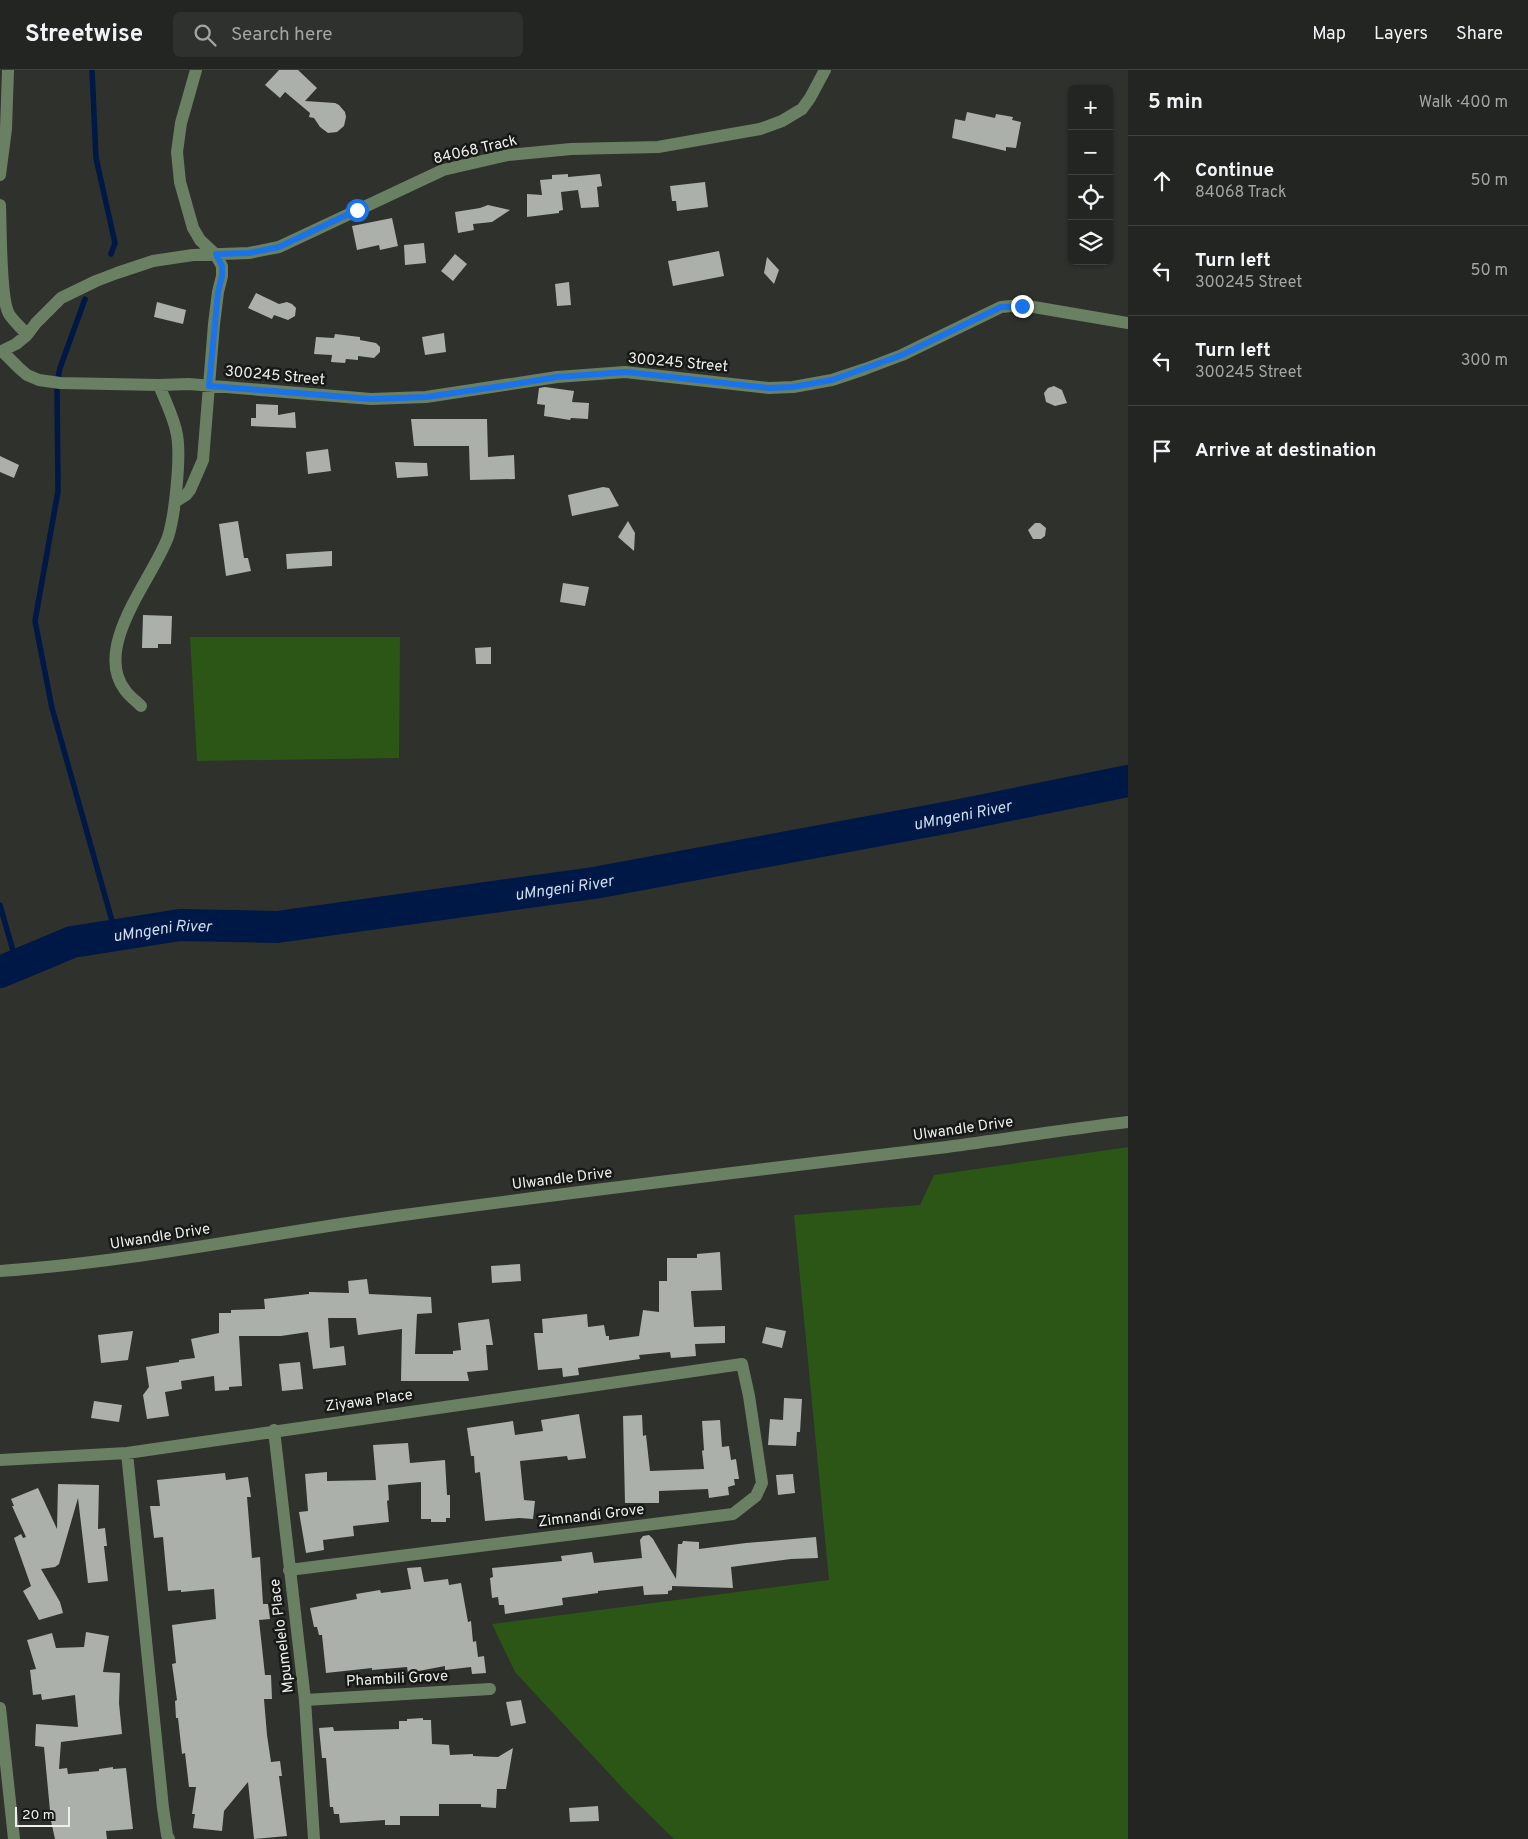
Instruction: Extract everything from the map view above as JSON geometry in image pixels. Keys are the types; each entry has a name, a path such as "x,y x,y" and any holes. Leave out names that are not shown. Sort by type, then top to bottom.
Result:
{"street":[{"path":"0,175 6,129 8,70"},
{"path":"196,70 181,123 177,152 180,182 193,228 200,240 216,254"},
{"name":"84068 Track","path":"2,352 27,335 61,298 96,281 153,261 216,254 249,253 279,247 443,170 508,155 571,149 658,147 760,129 782,121 802,109 825,70"},
{"path":"0,205 4,293 7,308 10,315 27,335"},
{"name":"300245 Street","path":"209,386 218,292 222,276 222,266 216,254"},
{"name":"300245 Street","path":"2,352 27,375 39,380 60,383 189,384 371,399 426,397 557,377 626,372 769,388 792,387 832,380 902,355 1001,307 1022,306 1128,323"},
{"path":"141,706 124,689 117,673 119,634 168,536 175,502 178,436 158,385"},
{"path":"175,502 190,490 203,460 209,386"},
{"name":"Ulwandle Drive","path":"0,1271 126,1259 393,1216 1128,1122"},
{"name":"Ziyawa Place","path":"0,1460 127,1452 742,1364"},
{"name":"Zimnandi Grove","path":"290,1570 733,1514 756,1496 762,1483 749,1396 742,1364"},
{"name":"Mpumelelo Place","path":"274,1430 305,1700 314,1839"},
{"path":"127,1452 162,1808 169,1839"},
{"name":"Phambili Grove","path":"305,1700 490,1689"},
{"path":"0,1708 14,1839"},
{"path":"314,1839 325,1839"}],"green space":[{"path":"190,637 400,637 399,758 197,761"},
{"path":"1128,1147 1128,1839 674,1839 630,1796 515,1672 492,1624 829,1580 794,1215 920,1205 934,1175"}],"building":[{"path":"279,70 298,70 317,88 305,101 335,103 339,105 345,112 344,126 337,132 328,133 320,127 314,118 309,117 310,113 285,92 280,98 265,85"},
{"path":"967,112 995,118 996,114 1013,117 1012,120 1021,122 1016,148 1006,147 1006,151 952,138 955,119 965,121"},
{"path":"568,174 568,177 600,174 602,186 597,187 599,207 581,208 578,190 561,192 563,210 559,211 559,213 527,217 527,194 542,195 540,180 552,179 552,175"},
{"path":"705,182 708,207 677,211 676,201 672,201 670,186"},
{"path":"488,205 510,210 492,222 473,224 474,230 458,233 455,212"},
{"path":"392,218 398,246 380,250 379,245 357,250 352,226"},
{"path":"424,243 426,263 405,265 404,245"},
{"path":"719,251 724,276 673,286 668,261"},
{"path":"455,254 467,264 453,281 441,271"},
{"path":"767,257 779,270 774,284 764,273"},
{"path":"569,282 571,305 557,306 555,284"},
{"path":"256,293 279,304 287,302 292,304 296,308 295,316 288,320 274,315 272,319 248,308"},
{"path":"157,302 186,310 183,324 154,317"},
{"path":"444,333 446,352 425,355 422,337"},
{"path":"335,334 360,337 360,340 376,343 380,347 380,352 374,358 358,356 358,360 346,359 345,363 331,362 332,355 314,354 316,337 334,338"},
{"path":"1054,386 1062,390 1067,403 1055,406 1046,402 1044,393 1048,388"},
{"path":"545,387 574,391 572,402 589,403 588,419 571,418 570,420 544,416 545,405 537,404 539,388"},
{"path":"256,404 278,405 278,415 295,412 296,428 251,426 251,418 256,418"},
{"path":"411,419 487,419 488,457 514,455 515,479 470,480 469,446 414,446"},
{"path":"328,449 331,471 308,474 306,452"},
{"path":"0,456 19,465 14,478 0,472"},
{"path":"395,462 427,463 428,476 397,478"},
{"path":"603,487 609,488 619,506 572,516 568,495"},
{"path":"238,521 244,558 248,558 251,571 226,576 219,524"},
{"path":"628,521 635,533 634,551 618,537"},
{"path":"1035,523 1040,523 1046,528 1045,536 1041,539 1033,539 1028,530"},
{"path":"332,551 332,566 287,569 286,554"},
{"path":"563,583 589,587 585,606 560,602"},
{"path":"143,615 172,616 171,644 158,644 158,648 142,648"},
{"path":"491,647 491,664 476,664 475,648"},
{"path":"720,1252 722,1290 691,1291 694,1327 725,1326 725,1343 695,1344 696,1356 671,1358 670,1352 639,1355 640,1359 578,1368 579,1375 563,1377 562,1368 538,1370 534,1333 543,1333 542,1319 587,1314 588,1327 604,1325 606,1336 609,1336 609,1340 639,1336 643,1310 659,1312 659,1281 667,1281 667,1258 697,1258 697,1254"},
{"path":"520,1264 521,1281 492,1283 491,1266"},
{"path":"367,1279 369,1294 431,1297 432,1313 417,1314 415,1354 453,1354 453,1351 461,1350 458,1323 489,1319 493,1345 486,1345 488,1370 467,1372 469,1381 401,1381 402,1329 358,1335 356,1318 328,1318 330,1348 344,1346 346,1365 313,1369 308,1332 281,1336 239,1336 242,1386 229,1387 229,1390 215,1391 214,1376 181,1381 182,1389 165,1392 169,1416 147,1419 143,1395 149,1387 146,1367 195,1358 191,1339 219,1333 219,1313 231,1313 231,1310 265,1309 264,1299 309,1294 309,1292 349,1293 348,1281"},
{"path":"766,1327 786,1331 782,1348 762,1343"},
{"path":"133,1331 128,1360 101,1363 98,1335"},
{"path":"300,1362 303,1389 282,1391 279,1364"},
{"path":"784,1398 802,1399 800,1432 797,1432 796,1446 768,1445 770,1419 783,1420"},
{"path":"94,1401 122,1405 119,1422 91,1418"},
{"path":"579,1414 586,1458 568,1460 567,1456 520,1461 524,1500 535,1501 533,1519 519,1518 485,1521 480,1472 475,1473 474,1456 471,1456 467,1428 513,1421 515,1435 543,1431 541,1420"},
{"path":"642,1415 643,1436 646,1435 650,1471 704,1469 702,1421 720,1420 722,1447 729,1446 731,1460 736,1459 739,1479 734,1479 735,1485 728,1487 729,1495 709,1498 708,1489 659,1491 659,1503 625,1503 623,1416"},
{"path":"408,1443 410,1463 445,1460 447,1495 450,1495 450,1518 446,1518 446,1522 431,1522 431,1519 421,1519 421,1482 388,1485 389,1522 353,1526 354,1536 323,1540 324,1550 306,1553 299,1512 308,1511 305,1474 327,1472 327,1481 376,1480 373,1445"},
{"path":"225,1473 226,1480 248,1477 251,1497 247,1497 252,1558 260,1557 263,1604 268,1604 270,1619 259,1620 265,1675 271,1675 272,1699 264,1699 267,1735 271,1762 280,1761 282,1776 279,1776 287,1836 254,1839 248,1782 224,1811 222,1831 193,1828 195,1814 192,1814 196,1787 189,1787 185,1753 182,1754 178,1718 176,1718 175,1701 177,1700 172,1664 176,1663 172,1625 216,1619 214,1589 181,1592 181,1590 168,1591 163,1537 154,1538 150,1506 160,1506 157,1480"},
{"path":"793,1474 795,1493 778,1495 776,1475"},
{"path":"58,1484 99,1485 98,1529 105,1528 107,1546 104,1546 108,1581 88,1583 78,1498 59,1564 55,1567 41,1569 60,1602 63,1613 39,1620 23,1591 31,1586 14,1538 21,1534 23,1538 26,1537 12,1506 14,1506 11,1499 38,1488 57,1529"},
{"path":"649,1535 676,1579 678,1544 682,1544 683,1541 699,1542 699,1549 816,1537 818,1558 791,1559 731,1567 733,1588 672,1586 672,1590 668,1591 668,1594 644,1595 643,1586 598,1591 598,1593 562,1598 563,1605 505,1614 504,1605 499,1605 498,1597 492,1598 490,1578 493,1577 492,1568 562,1561 561,1556 592,1552 594,1563 642,1558 640,1540 643,1536"},
{"path":"421,1567 424,1582 448,1579 449,1585 461,1583 468,1622 471,1621 473,1642 476,1641 478,1657 484,1656 486,1673 472,1674 471,1667 445,1670 445,1666 408,1673 407,1667 372,1670 372,1668 326,1673 322,1635 319,1635 317,1627 314,1627 310,1608 357,1599 356,1594 380,1590 381,1593 411,1589 407,1568"},
{"path":"86,1632 109,1636 103,1672 120,1673 119,1703 122,1734 61,1742 59,1769 67,1768 68,1774 99,1771 99,1769 113,1767 113,1769 126,1768 133,1829 106,1831 107,1839 55,1839 51,1821 44,1747 35,1746 36,1724 78,1727 75,1695 42,1700 41,1694 33,1695 30,1670 36,1669 27,1640 52,1633 56,1648 84,1647"},
{"path":"521,1700 526,1723 511,1726 506,1702"},
{"path":"423,1718 423,1720 431,1720 432,1744 449,1745 450,1755 473,1754 473,1756 498,1757 513,1748 506,1789 497,1789 496,1808 481,1807 481,1804 439,1804 439,1816 400,1816 400,1825 385,1825 385,1820 340,1823 339,1814 334,1814 333,1807 330,1807 326,1758 322,1758 319,1728 333,1727 334,1731 399,1729 399,1721"},
{"path":"598,1806 599,1821 570,1822 569,1808"}],"waterway":[{"path":"92,70 96,158 115,243 111,254"},
{"path":"85,299 60,368 57,383 58,491 35,621 52,708 116,935"},
{"name":"uMngeni River","path":"0,972 72,942 180,925 277,927 594,883 950,817 1128,781"},
{"path":"0,905 17,965"}],"route":[{"path":"357,210 279,247 249,253 216,254 222,266 222,276 214,324 209,386 371,399 426,397 557,377 626,372 769,388 792,387 832,380 865,369 902,355 1001,307 1022,306"}]}
